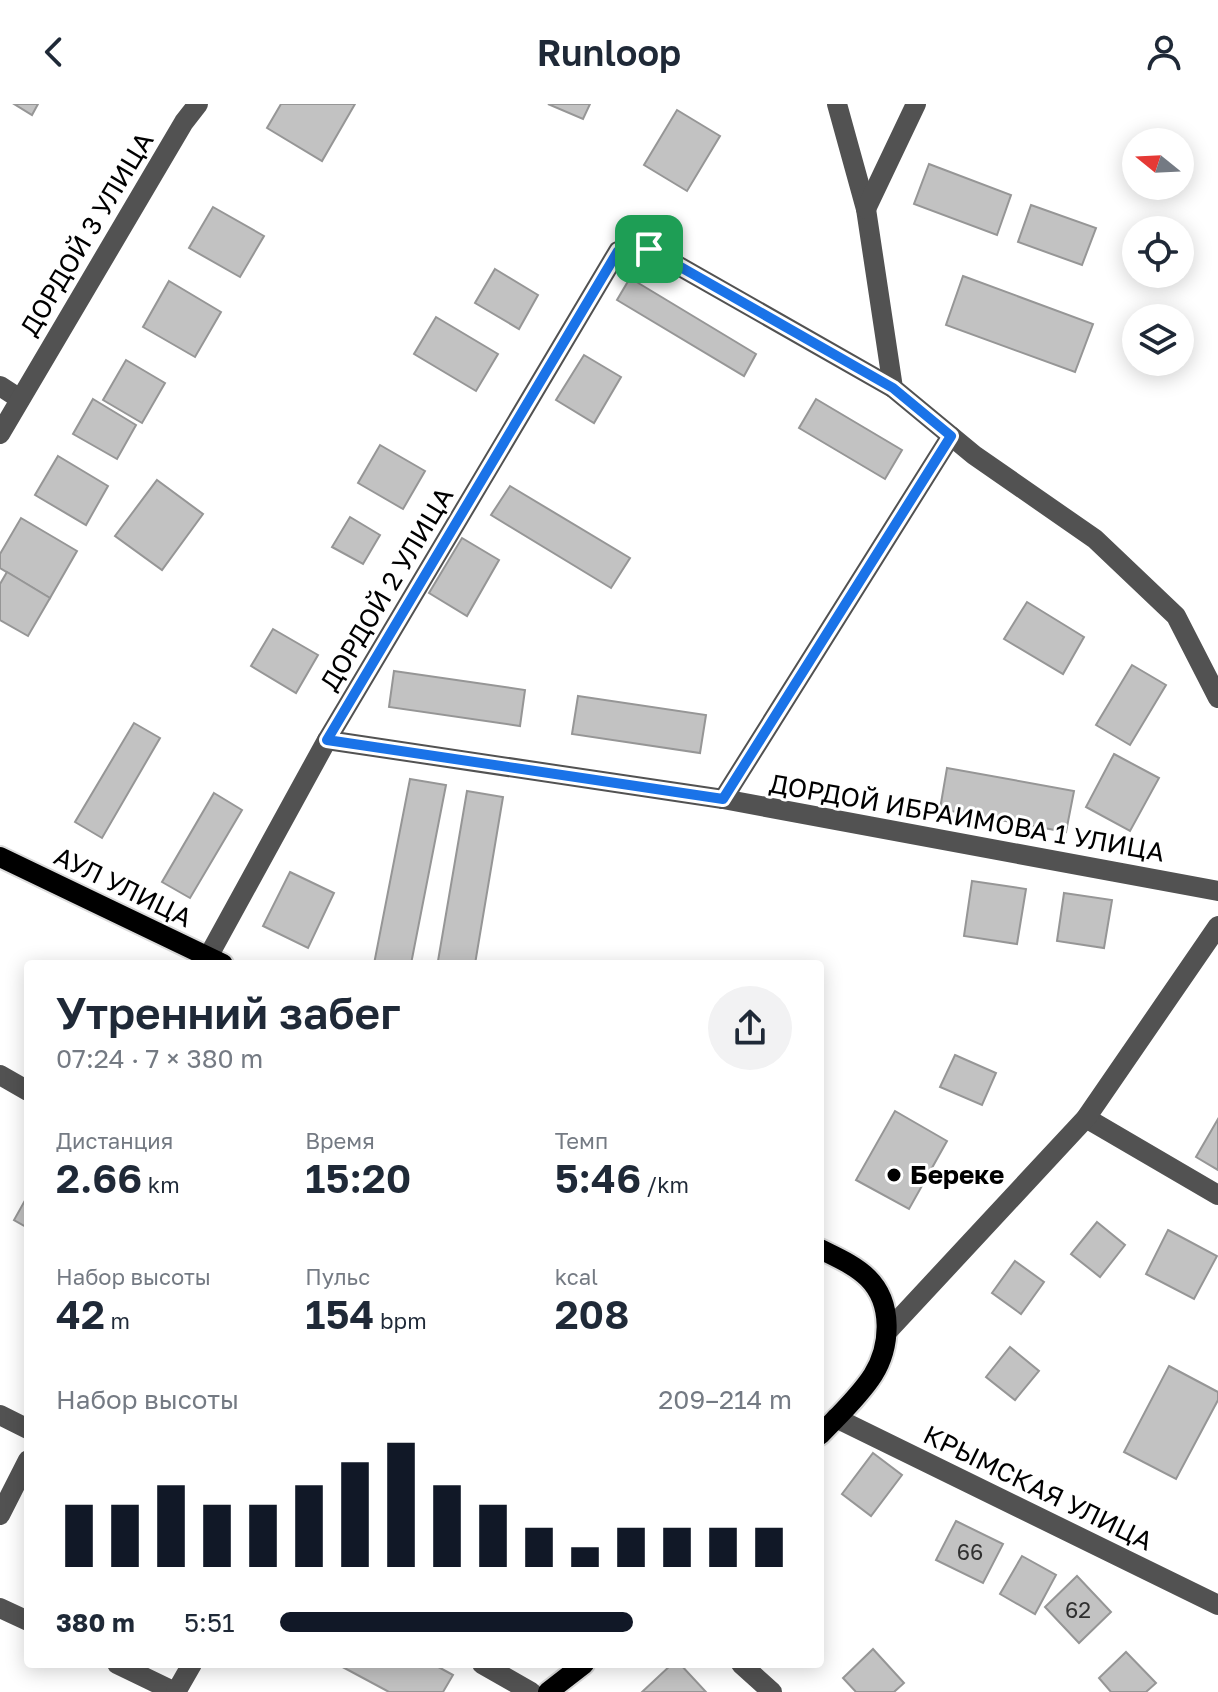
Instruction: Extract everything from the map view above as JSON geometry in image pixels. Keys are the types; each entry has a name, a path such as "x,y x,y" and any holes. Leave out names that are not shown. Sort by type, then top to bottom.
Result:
{"main road":[{"name":"АУЛ УЛИЦА","path":"0,857 216,960"},
{"path":"824,1251 869,1278 886,1312 887,1332 883,1353 873,1375 824,1431"},
{"path":"548,1692 579,1668"}],"street":[{"name":"ДОРДОЙ 3 УЛИЦА","path":"0,434 184,122 198,104"},
{"path":"837,104 866,209 893,388 951,436 1095,539 1176,616 1218,698"},
{"path":"866,209 916,104"},
{"name":"ДОРДОЙ 2 УЛИЦА","path":"216,960 327,740 618,251 649,249 893,388"},
{"path":"0,386 20,399"},
{"path":"723,799 951,436"},
{"name":"ДОРДОЙ ИБРАИМОВА 1 УЛИЦА","path":"327,740 723,799 1218,891"},
{"path":"887,1332 1086,1118 1218,926"},
{"path":"0,1075 24,1089"},
{"path":"1086,1118 1218,1195"},
{"path":"0,1415 24,1427"},
{"name":"КРЫМСКАЯ УЛИЦА","path":"836,1418 1218,1605"},
{"path":"0,1515 24,1468"},
{"path":"0,1608 24,1619"},
{"path":"125,1668 175,1692 190,1668"},
{"path":"489,1668 531,1692"},
{"path":"745,1668 772,1692"}],"building":[{"path":"14,104 38,104 32,115"},
{"path":"281,104 355,104 322,161 267,128"},
{"path":"548,104 590,104 583,119"},
{"path":"677,110 720,136 687,191 644,165"},
{"path":"929,164 1011,195 997,235 914,204"},
{"path":"1031,205 1096,228 1082,265 1018,242"},
{"path":"213,207 264,236 240,277 189,248"},
{"path":"495,269 538,295 519,329 475,303"},
{"path":"963,276 1093,324 1075,372 946,325"},
{"path":"630,278 756,354 744,376 617,300"},
{"path":"169,281 221,312 195,357 143,327"},
{"path":"436,317 498,354 476,391 414,354"},
{"path":"584,355 621,377 594,423 556,400"},
{"path":"126,360 165,383 142,423 103,400"},
{"path":"93,399 136,425 117,459 73,434"},
{"path":"816,399 902,450 885,479 799,428"},
{"path":"380,445 425,471 403,509 358,483"},
{"path":"58,456 108,486 86,525 35,495"},
{"path":"157,480 203,514 162,570 115,536"},
{"path":"510,486 630,558 611,588 491,515"},
{"path":"350,517 380,535 363,564 332,547"},
{"path":"21,518 77,551 50,598 0,568 0,554"},
{"path":"462,538 499,560 467,616 429,593"},
{"path":"7,572 50,598 28,636 0,620 0,584"},
{"path":"1027,602 1084,637 1063,674 1004,639"},
{"path":"273,629 318,655 296,693 251,666"},
{"path":"1132,665 1166,685 1130,745 1096,725"},
{"path":"394,671 525,690 520,726 389,707"},
{"path":"578,696 706,715 700,753 572,734"},
{"path":"134,723 160,738 102,838 75,822"},
{"path":"1114,754 1159,778 1130,831 1086,807"},
{"path":"947,768 1074,791 1066,832 940,809"},
{"path":"410,779 446,785 412,960 375,960"},
{"path":"467,791 503,797 476,960 438,960"},
{"path":"214,793 242,810 190,898 162,882"},
{"path":"290,872 334,893 308,948 263,926"},
{"path":"972,881 1026,889 1017,944 964,936"},
{"path":"1064,893 1112,900 1104,948 1057,941"},
{"path":"955,1055 996,1073 982,1105 940,1087"},
{"path":"895,1111 947,1141 909,1209 856,1180"},
{"path":"1218,1119 1218,1170 1196,1157"},
{"path":"24,1202 24,1226 14,1220"},
{"path":"1097,1222 1125,1245 1100,1277 1071,1254"},
{"path":"1168,1230 1217,1256 1194,1299 1146,1274"},
{"path":"1015,1261 1044,1282 1021,1314 992,1293"},
{"path":"1010,1347 1039,1371 1015,1400 986,1377"},
{"path":"1169,1366 1218,1392 1218,1400 1176,1479 1124,1452"},
{"path":"873,1453 902,1475 871,1516 842,1494"},
{"path":"956,1521 1003,1544 983,1583 936,1560"},
{"path":"1022,1556 1056,1575 1035,1614 1000,1594"},
{"path":"1077,1576 1111,1612 1079,1643 1045,1607"},
{"path":"873,1649 904,1683 894,1692 856,1692 843,1678"},
{"path":"1126,1652 1156,1683 1146,1692 1111,1692 1099,1678"},
{"path":"344,1668 440,1668 453,1675 443,1692 389,1692"},
{"path":"668,1668 684,1668 706,1692 642,1692"}],"place":[{"name":"Береке","path":"894,1175"}],"route":[{"path":"649,249 893,388 951,436 723,799 327,740 618,251 649,249"}]}
